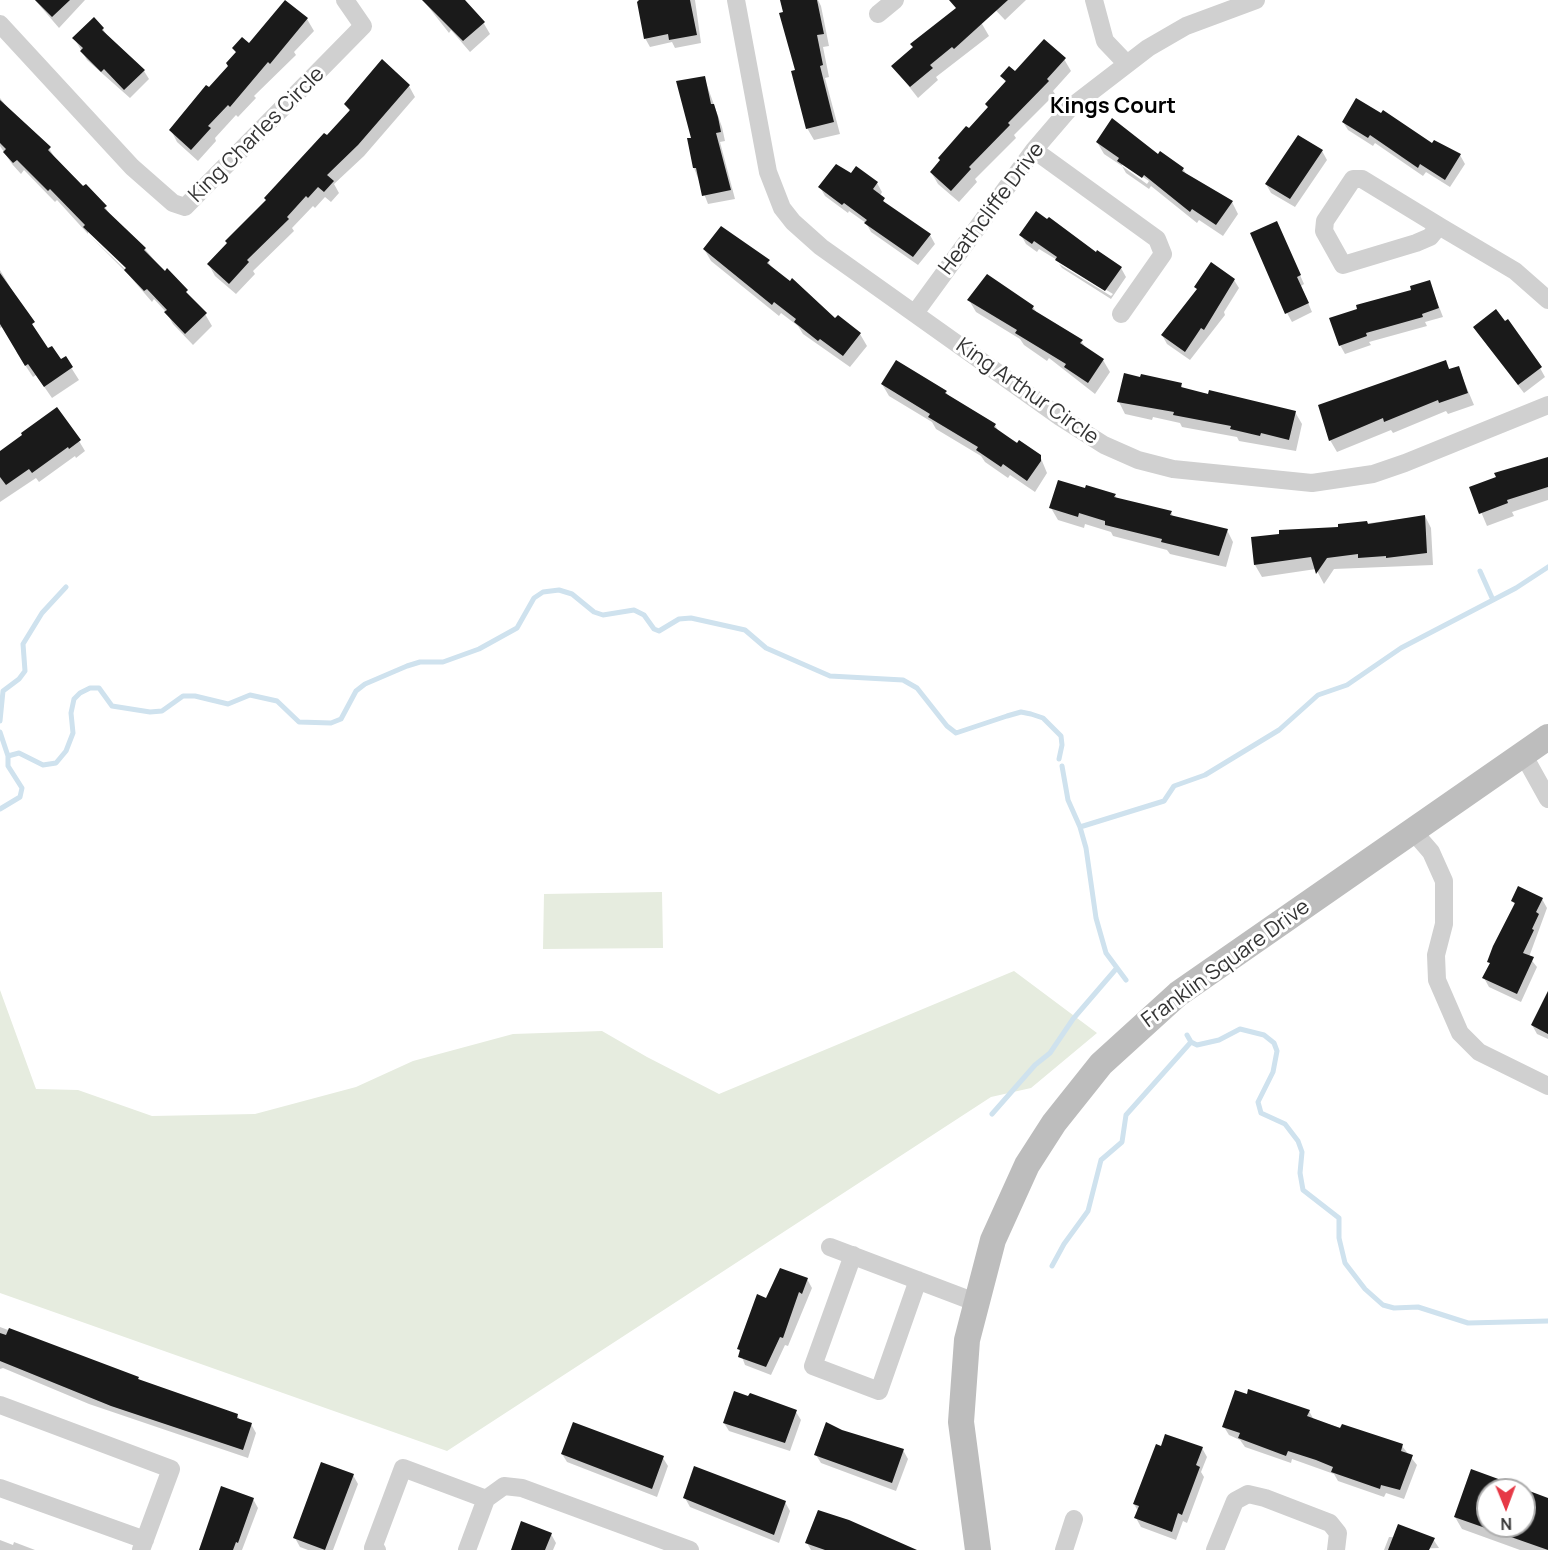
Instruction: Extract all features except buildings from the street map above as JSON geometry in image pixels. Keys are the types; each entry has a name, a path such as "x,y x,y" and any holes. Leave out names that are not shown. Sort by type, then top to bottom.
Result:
{"street":[{"name":"King Charles Circle","path":"0,24 132,167 173,203 185,207 363,26 345,0"},
{"name":"King Arthur Circle","path":"736,0 768,172 782,208 793,222 821,247 1060,417 1104,445 1138,460 1173,469 1312,483 1373,474 1548,405"},
{"path":"878,14 895,0"},
{"path":"1094,0 1105,41 1126,63"},
{"name":"Heathcliffe Drive","path":"915,313 1034,150 1070,108 1126,63 1186,26 1256,0"},
{"path":"1034,150 1157,239 1163,254 1121,314"},
{"path":"1438,226 1430,237 1416,243 1343,265 1326,240 1324,231 1326,221 1353,179 1362,179 1515,271 1548,300"},
{"name":"Franklin Square Drive","path":"978,1550 962,1422 967,1340 975,1302 993,1240 1027,1165 1077,1092 1101,1064 1178,994 1548,737"},
{"path":"1523,754 1548,799"},
{"path":"1413,830 1431,852 1444,881 1444,924 1436,955 1437,980 1460,1033 1479,1052 1548,1086"},
{"path":"830,1246 975,1302"},
{"path":"853,1255 813,1366 879,1391 918,1280"},
{"path":"0,1405 171,1469 143,1545 0,1488"},
{"path":"377,1550 373,1548 403,1468 486,1499"},
{"path":"467,1550 486,1499 504,1486 522,1488 685,1549"},
{"path":"1215,1550 1235,1501 1248,1494 1330,1523 1338,1533 1336,1550"},
{"path":"1067,1549 1074,1519"}],"shaded area":[{"path":"662,892 663,948 543,949 544,894"},
{"path":"1014,971 1097,1033 1031,1088 991,1097 447,1451 0,1293 0,990 36,1089 78,1090 152,1116 255,1114 356,1087 413,1061 513,1034 602,1031 719,1094"}],"waterway":[{"path":"1080,827 1164,801 1174,786 1205,775 1279,730 1318,695 1347,685 1401,648 1516,588 1548,567"},
{"path":"1480,571 1493,600"},
{"path":"0,721 3,691 19,679 25,671 23,644 42,613 66,587"},
{"path":"8,756 19,753 43,765 56,763 66,751 73,733 71,713 74,699 90,688 99,688 112,706 150,712 162,711 183,696 195,696 228,704 250,695 277,701 299,722 331,723 341,719 356,691 365,684 420,662 443,662 479,649 517,628 534,598 543,592 559,590 572,594 594,612 603,615 634,610 644,615 654,629 659,631 679,619 691,618 745,630 766,648 830,676 903,680 917,688 947,726 956,733 1021,712 1043,718 1061,736 1059,759"},
{"path":"0,732 8,756 8,766 22,788 20,797 0,809"},
{"path":"1062,766 1068,800 1086,848 1096,918 1106,953 1126,980"},
{"path":"992,1114 1035,1065 1050,1053 1073,1019 1116,969"},
{"path":"1187,1035 1191,1042 1197,1045 1219,1040 1240,1029 1264,1035 1274,1043 1277,1051 1273,1072 1258,1102 1261,1113 1285,1124 1298,1141 1302,1152 1300,1173 1303,1190 1339,1218 1339,1238 1345,1263 1365,1289 1383,1305 1394,1308 1418,1307 1468,1323 1548,1321"},
{"path":"1052,1266 1064,1244 1088,1211 1101,1160 1122,1142 1126,1115 1191,1042"}],"district":[{"name":"Kings Court","path":"1113,107"}]}
